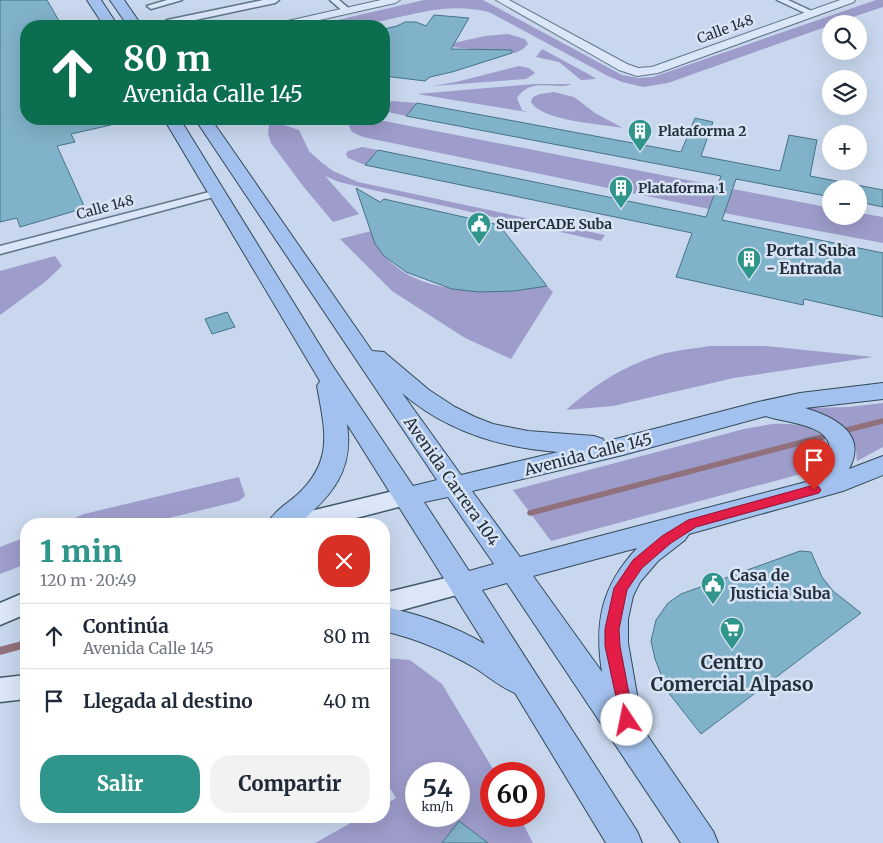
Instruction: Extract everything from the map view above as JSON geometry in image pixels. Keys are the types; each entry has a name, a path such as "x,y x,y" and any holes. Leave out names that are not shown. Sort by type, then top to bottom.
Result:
{"main road":[{"path":"94,0 107,20"},
{"path":"117,0 132,20"},
{"path":"176,125 324,370 527,686 625,843"},
{"name":"Avenida Carrera 104","path":"207,125 349,334 630,737 701,843"},
{"path":"349,334 427,401 466,424 526,441 623,446"},
{"path":"287,518 318,491 329,476 338,449 337,430 324,370"},
{"name":"Avenida Calle 145","path":"319,518 623,446 758,410 800,402 883,391"},
{"path":"758,410 794,414 819,421 837,434 843,447 840,462 814,490"},
{"path":"390,602 843,482 883,465"},
{"path":"630,737 612,646 614,614 619,595 628,575 637,564 666,539 692,523"},
{"path":"0,614 20,606"},
{"path":"390,621 443,636 486,658 527,686"},
{"path":"0,690 20,688"}],"street":[{"path":"150,6 178,0"},
{"path":"181,20 274,0"},
{"path":"334,0 348,11"},
{"path":"307,20 395,0"},
{"path":"501,0 623,67 637,72"},
{"path":"781,0 812,13"},
{"name":"Calle 148","path":"637,72 654,70 850,0"},
{"name":"Calle 148","path":"0,250 217,193"}],"shaded area":[{"path":"424,0 483,0 622,75 638,78 653,77 822,19 822,28 668,83 643,87 622,82 608,76 489,12 454,8 421,12 385,20 338,20"},
{"path":"876,0 883,0 883,7 859,15 833,15"},
{"path":"508,34 525,39 528,44 515,53 440,46 485,36"},
{"path":"542,49 596,79 581,80 559,62 536,57"},
{"path":"519,66 529,68 535,73 526,79 432,86 456,82"},
{"path":"534,84 572,84 565,86 536,86 523,91 517,98 522,110 527,112 417,94"},
{"path":"554,92 574,97 595,113 623,128 559,118 547,114 531,102 533,97"},
{"path":"390,102 417,103 406,116 390,112"},
{"path":"390,122 718,186 709,209 363,137 352,132 349,126 390,125"},
{"path":"269,125 284,125 299,130 309,151 321,162 333,171 358,182 605,235 601,241 339,182 325,176 359,214 333,222 271,143 268,134"},
{"path":"362,147 378,150 365,165 348,158 346,154 348,151"},
{"path":"733,189 822,206 822,225 867,225 867,214 883,217 883,243 724,213"},
{"path":"371,231 383,254 400,270 422,281 446,287 472,290 524,289 547,286 553,292 511,359 465,338 392,291 340,239"},
{"path":"55,256 62,266 45,282 0,315 0,271"},
{"path":"710,346 766,346 873,357 734,378 613,406 566,410 609,377 646,359 665,353"},
{"path":"883,403 883,447 857,461 855,445 847,433 820,414 807,408 849,407"},
{"path":"772,424 802,426 820,434 828,450 827,461 812,471 551,541 513,490 744,429"},
{"path":"239,477 245,496 239,501 169,518 74,518 84,514"},
{"path":"20,539 20,566 0,574 0,547"},
{"path":"390,658 410,660 442,684 489,762 480,762 480,827 525,827 533,843 488,843 467,827 470,827 470,762 405,762 405,827 454,827 442,843 315,843 351,823 390,823 390,802 396,798 390,788"}],"building":[{"path":"0,0 47,0 59,20 20,20 20,125 111,125 71,134 75,142 57,146 85,208 20,227 17,218 0,222"},
{"path":"434,15 469,18 451,49 512,50 512,53 430,77 425,81 390,77 390,28 405,22 416,22 426,26"},
{"path":"417,103 681,152 695,118 713,122 701,156 780,171 789,135 817,140 810,176 831,180 822,180 822,195 736,179 722,220 883,253 883,317 804,299 803,305 676,277 692,233 365,165 378,150 706,217 721,176 406,116"},
{"path":"867,187 883,190 883,207 867,204"},
{"name":"SuperCADE Suba","path":"356,188 380,202 384,199 499,225 547,286 514,291 479,292 452,289 406,272 384,256 375,244"},
{"path":"227,312 235,327 212,334 205,319"},
{"name":"Centro Comercial Alpaso","path":"800,551 811,552 822,577 833,591 861,613 701,734 668,692 655,659 651,641 656,620 668,603 681,594"},
{"path":"454,827 467,827 488,843 442,843"}],"waterway":[{"path":"839,432 883,421"},
{"path":"530,513 830,435"},
{"path":"0,651 20,646"}],"place":[{"name":"Plataforma 2","path":"640,152"},
{"name":"Plataforma 1","path":"621,209"},
{"name":"SuperCADE Suba","path":"479,245"},
{"name":"Portal Suba - Entrada","path":"749,280"},
{"name":"Casa de Justicia Suba","path":"713,605"},
{"name":"Centro Comercial Alpaso","path":"732,650"}],"route":[{"path":"627,720 612,646 612,629 621,588 628,575 650,552 666,539 692,523 814,490"}]}
